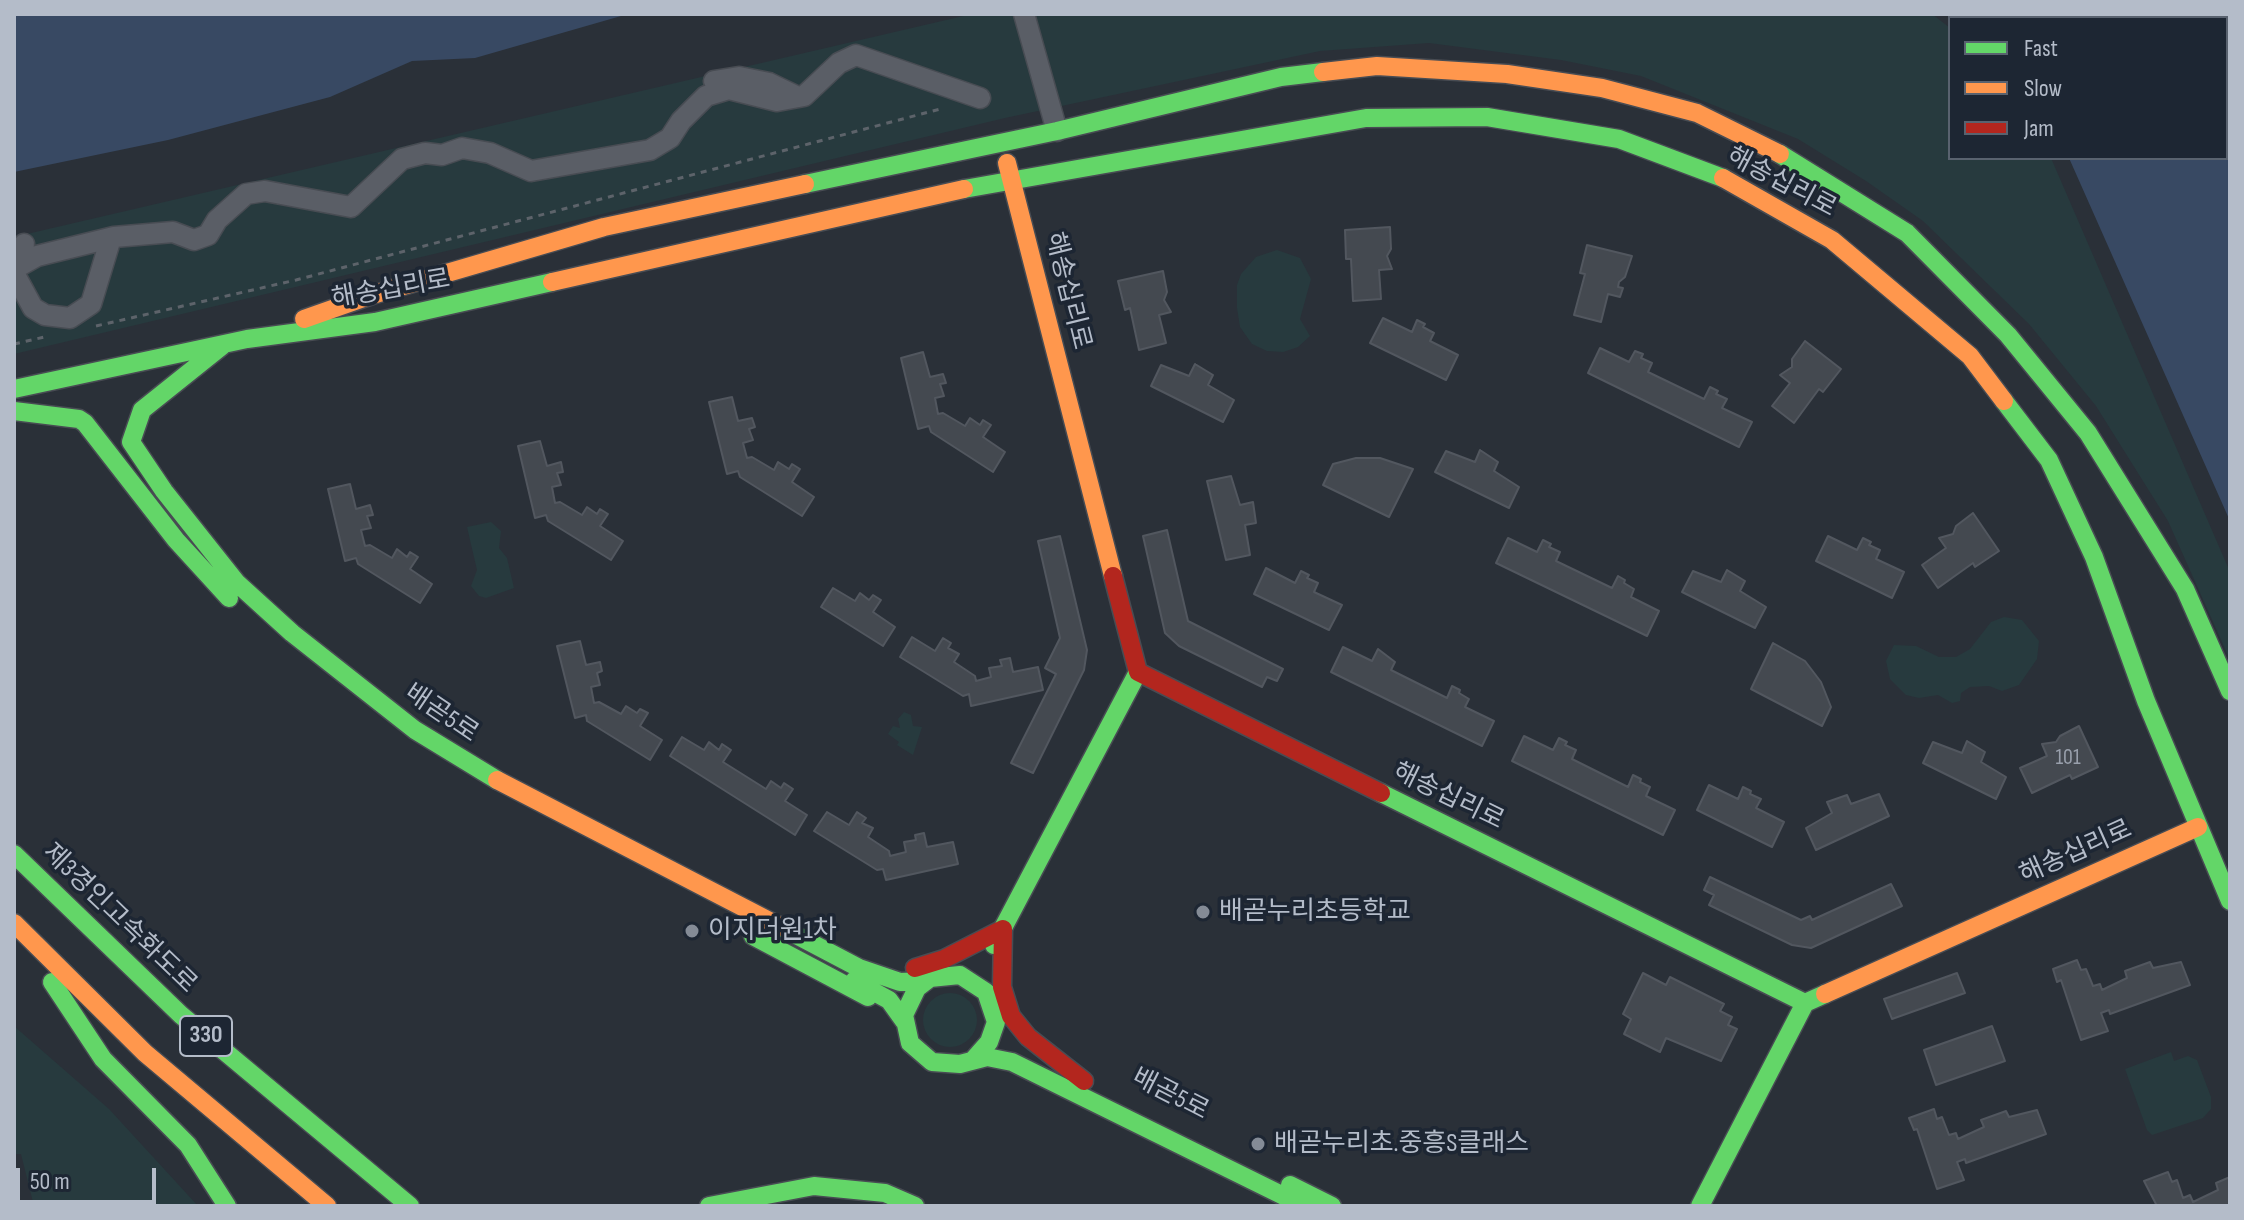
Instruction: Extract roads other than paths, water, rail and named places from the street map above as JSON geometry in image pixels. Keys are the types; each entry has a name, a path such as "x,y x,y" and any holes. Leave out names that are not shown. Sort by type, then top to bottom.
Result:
{"main road":[{"name":"해송십리로","path":"247,339 372,295 604,227 1057,131 1281,77 1377,66 1507,74 1602,88 1697,113 1802,165 1907,233 2008,335 2088,433 2185,589 2230,691"},
{"name":"해송십리로","path":"14,389 247,339 391,318 1012,178 1366,118 1487,117 1619,139 1730,181 1832,240 1970,356 2049,460 2094,557 2146,701 2230,901"},
{"name":"해송십리로","path":"1002,143 1138,672 1805,1003 2198,827"},
{"name":"배곧5로","path":"226,343 142,410 131,442 164,491 237,583 341,675 415,730 509,787 859,968 900,982 926,981 944,974 975,982 986,992 995,1016 1020,1043 1080,1087 1304,1206"},
{"path":"14,411 79,419 85,423 176,540 215,584 295,660"},
{"path":"975,982 1138,672"},
{"name":"배곧5로","path":"365,715 430,761"},
{"name":"배곧5로","path":"455,777 625,868"},
{"name":"제3경인고속화도로","path":"14,854 181,1015 410,1206"},
{"path":"688,879 774,915 882,967 926,966 1003,929"},
{"name":"배곧5로","path":"678,896 889,1000 904,1021 910,1043 932,1062 946,1065 974,1059 1012,1062 1080,1087 1332,1206"},
{"path":"14,923 103,1059 188,1145 227,1206"},
{"name":"330","path":"14,923 145,1053 327,1206"},
{"name":"배곧5로","path":"730,924 854,988 886,1010 901,1051 927,1074 951,1078 979,1071 1004,1072 1080,1087"},
{"path":"1003,929 1002,987 1011,1016 1028,1037 1080,1087"},
{"path":"904,1021 908,1001 926,981"},
{"path":"1700,1206 1805,1003"},
{"path":"974,1059 992,1037 995,1016"},
{"path":"709,1206 814,1186 885,1193 915,1206"}],"street":[{"path":"1024,14 1057,131"},
{"path":"91,304 70,318 45,315 33,308 14,271 37,256 111,238 173,232 194,240 208,235 217,220 246,194 265,191 351,207 402,159 425,153 442,155 462,148 490,153 531,171 650,150 670,138 696,96 711,82 739,77 769,83 798,97 804,96 839,63 856,55 980,98"},
{"path":"85,328 111,238"}],"water":[{"path":"14,14 628,14 475,58 412,61 330,97 168,140 14,172"},
{"path":"2230,14 2230,521 2070,160 2228,160 2228,16 1968,16"}],"place":[{"name":"배곧누리초등학교","path":"1203,912"},
{"name":"이지더원1차","path":"692,931"},
{"name":"배곧누리초.중흥S클래스","path":"1258,1144"}]}
